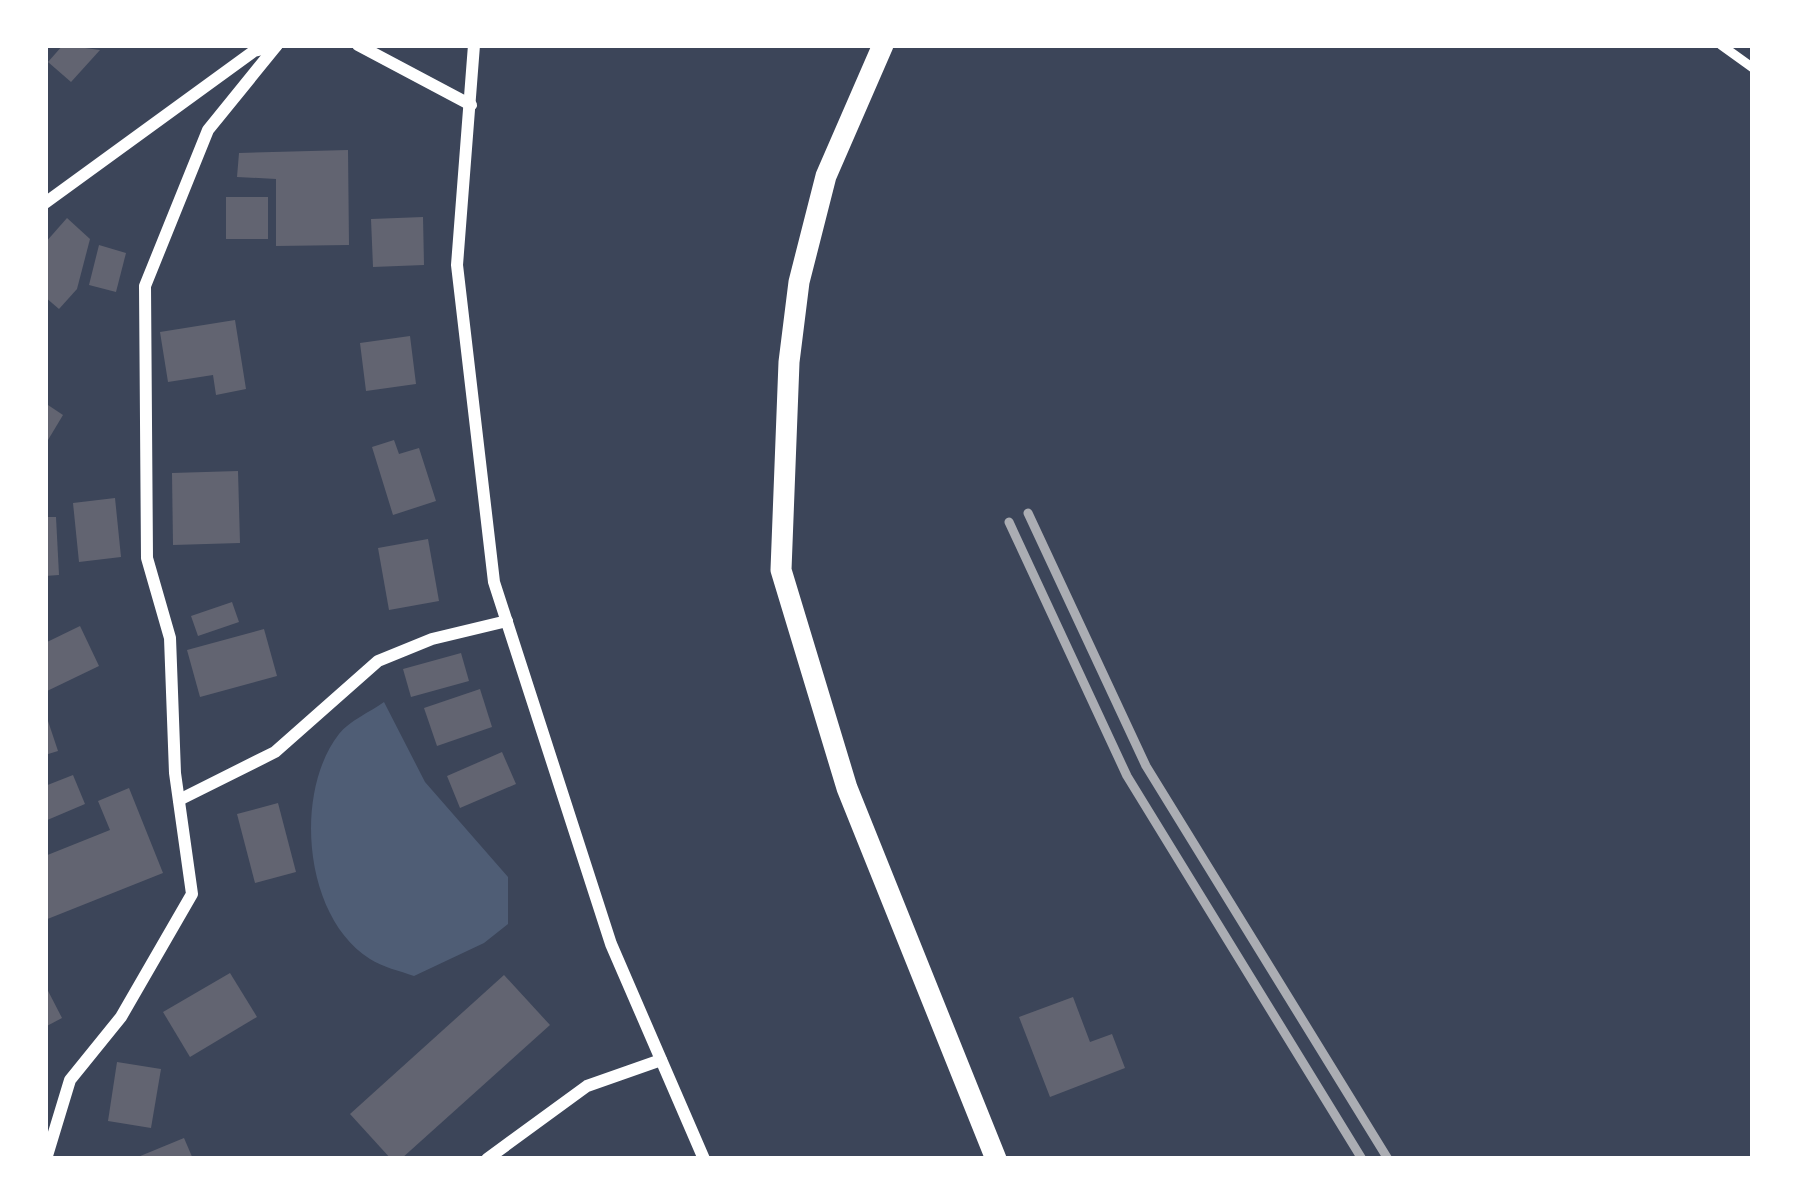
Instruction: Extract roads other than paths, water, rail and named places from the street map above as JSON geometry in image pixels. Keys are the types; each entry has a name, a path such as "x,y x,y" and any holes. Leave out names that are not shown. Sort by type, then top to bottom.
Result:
{"street":[{"path":"45,202 254,51 278,45"},
{"path":"46,1159 70,1080 121,1017 192,895 179,800 170,638 147,558 145,286 208,130 278,45"},
{"path":"358,45 471,105"},
{"path":"474,45 457,265 494,582 610,944 704,1159"},
{"path":"883,45 826,176 799,282 789,362 781,570 847,788 996,1159"},
{"path":"179,800 275,752 378,661 432,639 507,621"},
{"path":"487,1159 587,1086 661,1060"}],"lane":[{"path":"1721,45 1753,68"}],"railway":[{"path":"1028,513 1146,766 1388,1159"},
{"path":"1009,522 1127,776 1362,1159"}]}
